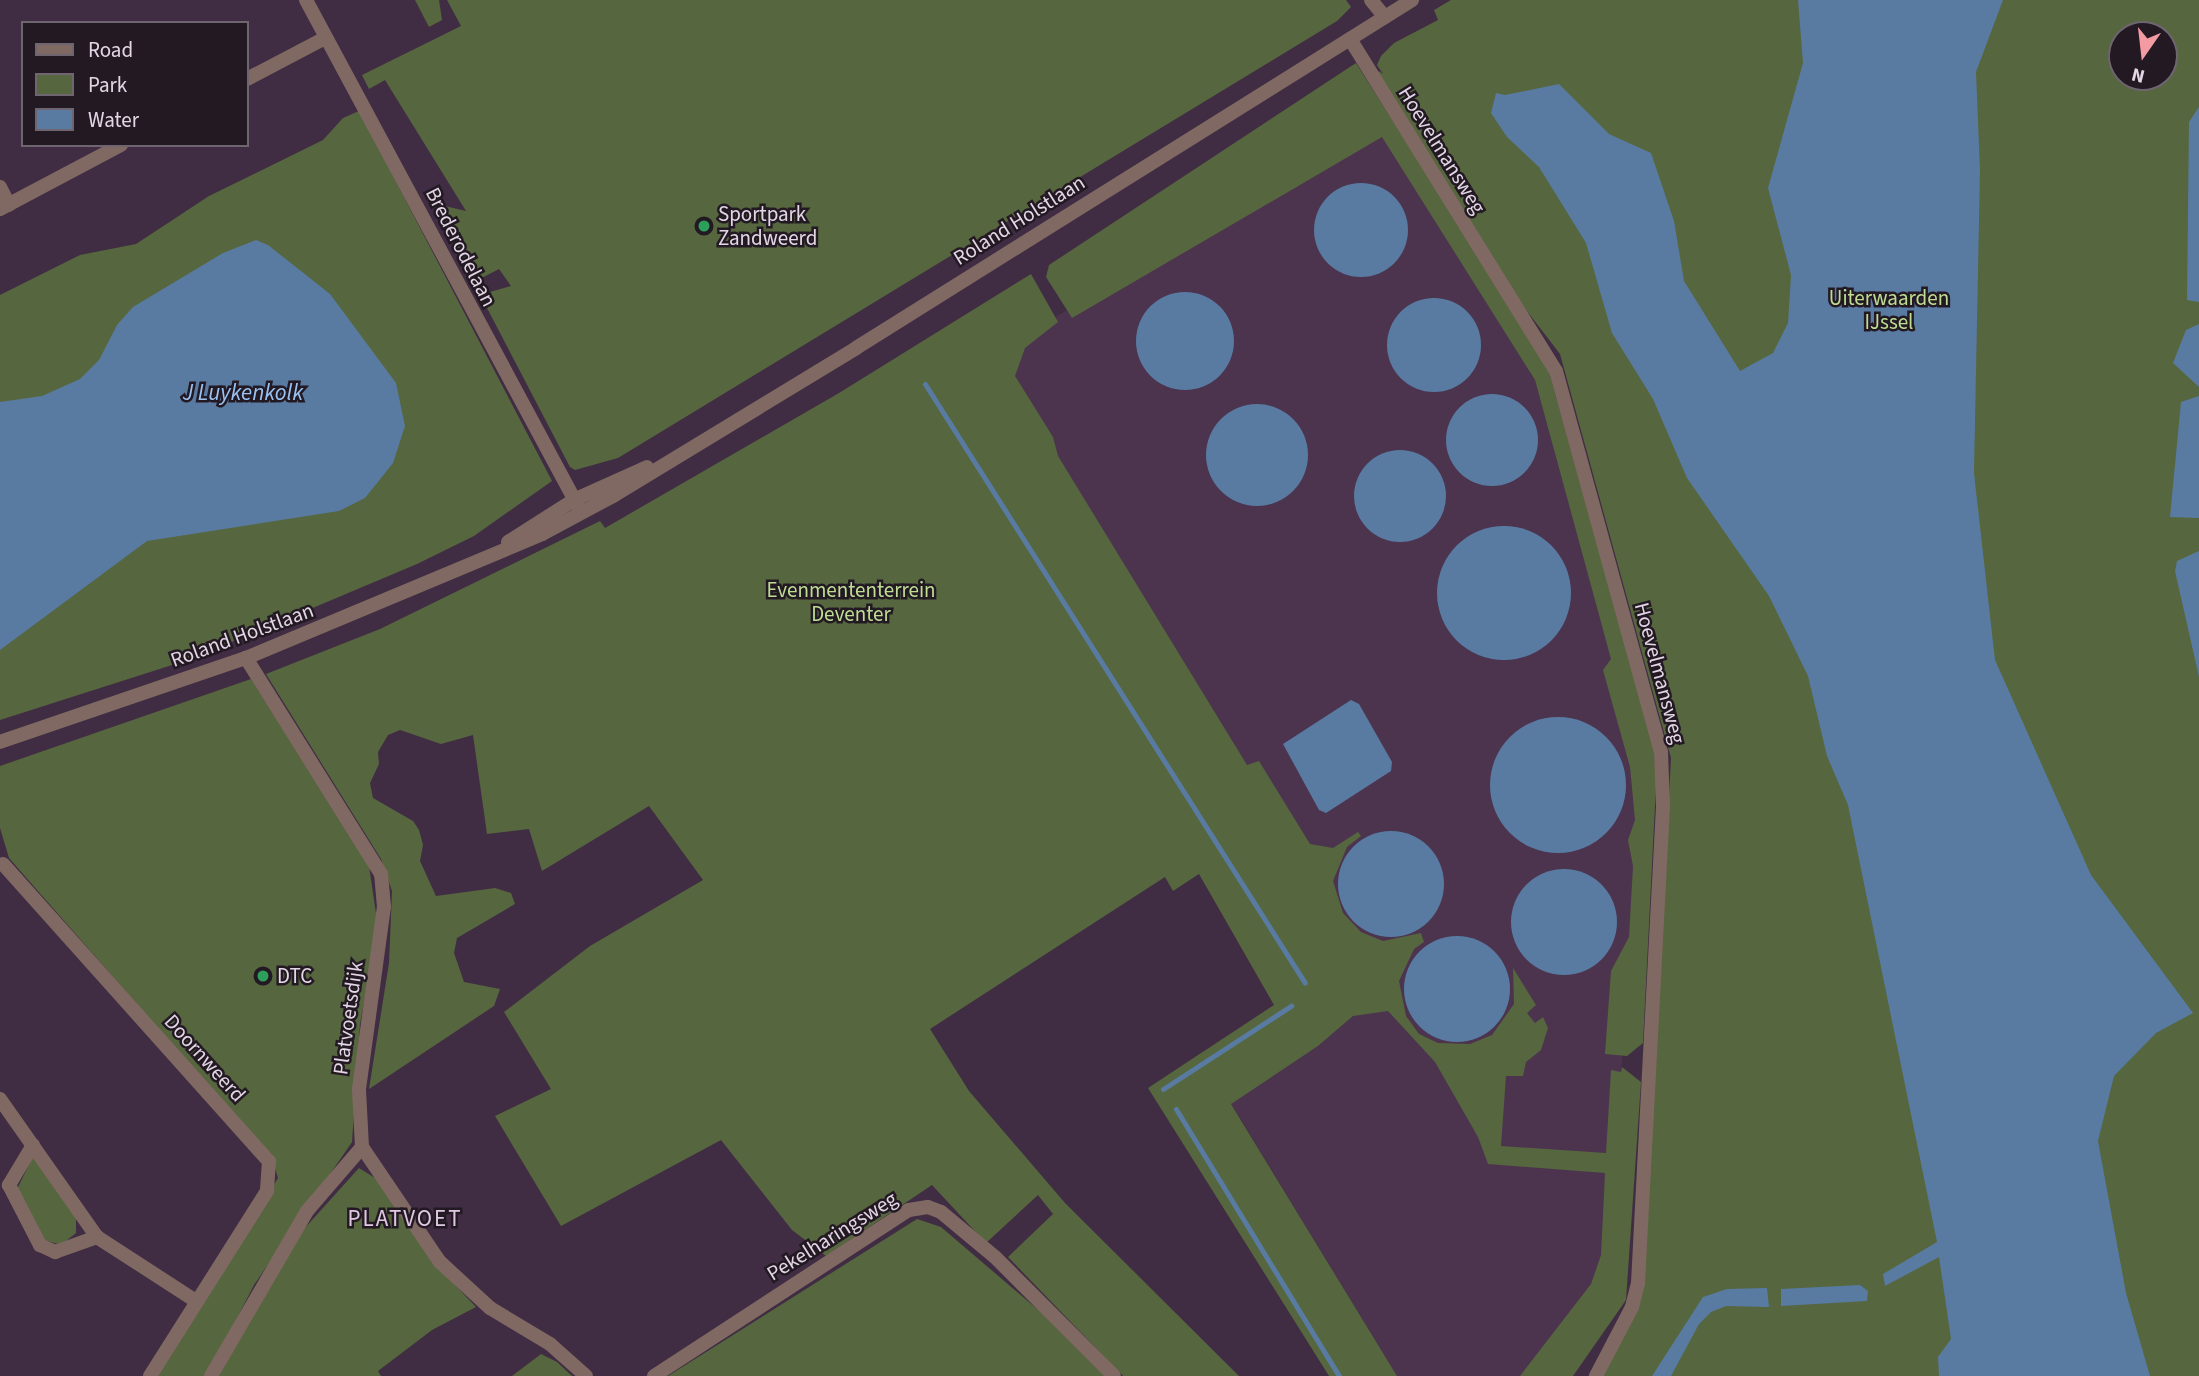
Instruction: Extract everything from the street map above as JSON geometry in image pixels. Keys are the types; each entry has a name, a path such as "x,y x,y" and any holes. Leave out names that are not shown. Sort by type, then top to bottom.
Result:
{"street":[{"name":"Brederodelaan","path":"306,0 578,506"},
{"path":"1371,0 1385,17"},
{"name":"Roland Holstlaan","path":"0,741 246,658 401,597 494,553 674,456 1412,0"},
{"path":"248,78 325,38"},
{"name":"Hoevelmansweg","path":"1350,39 1556,371 1661,752 1662,806 1638,1283 1632,1307 1596,1376"},
{"path":"0,187 4,207 117,147"},
{"name":"Platvoetsdijk","path":"246,658 381,874 384,907 359,1089 362,1147"},
{"name":"Doornweerd","path":"1,861 269,1161 267,1191 150,1376"},
{"path":"0,1100 97,1237 196,1301"},
{"path":"33,1145 9,1185 40,1245 55,1252 97,1237"},
{"path":"211,1376 307,1211 362,1147 440,1262 490,1308 550,1344 586,1376"},
{"name":"Pekelharingsweg","path":"654,1376 909,1210 928,1207 941,1212 995,1257 1114,1376"}],"shaded area":[{"path":"1374,119 1535,380 1648,793 1621,1071 1625,1283 1559,1376 1397,1376 1231,1103 1318,1046 1353,1016 982,363"}],"green space":[{"path":"415,0 439,0 442,20 429,27"},
{"name":"Sportpark Zandweerd","path":"447,0 1346,0 1351,7 1337,21 618,458 575,470 570,467 487,308 483,294 511,286 499,269 472,283 432,203 466,211 385,80 369,89 362,75 461,26"},
{"name":"Uiterwaarden IJssel","path":"1451,0 2199,0 2199,1376 1603,1376 1643,1284 1671,758 1560,354 1507,285 1377,79 1379,71 1383,74 1377,65 1381,56 1394,43 1438,20 1434,10"},
{"path":"1356,63 1546,361 1654,748 1656,786 1643,1043 1627,1056 1605,1054 1611,971 1629,937 1633,866 1628,840 1635,820 1630,767 1603,670 1611,659 1535,380 1382,137 1072,318 1046,277 1049,265"},
{"path":"359,111 552,481 474,536 417,564 194,658 0,720 0,295 80,255 136,244 209,196 323,140 343,118"},
{"name":"Evenmententerrein Deventer","path":"1031,274 1058,322 1025,348 1015,376 1053,437 1058,456 1247,765 1259,761 1310,844 1333,848 1358,832 1361,836 1347,847 1333,881 1343,913 1361,932 1383,941 1421,933 1424,942 1414,949 1399,981 1406,1016 1419,1034 1438,1043 1470,1044 1492,1035 1514,1004 1513,968 1536,1005 1527,1013 1535,1023 1543,1017 1548,1028 1541,1050 1526,1062 1523,1076 1506,1076 1501,1146 1606,1153 1611,1070 1621,1072 1622,1067 1641,1082 1626,1300 1573,1376 1520,1376 1591,1284 1601,1255 1605,1173 1488,1164 1478,1137 1435,1062 1388,1011 1353,1016 1318,1046 1231,1104 1397,1376 1329,1376 1148,1088 1274,1005 1199,874 1173,891 1165,877 930,1029 969,1091 1065,1203 1239,1376 1123,1376 1008,1257 1053,1214 1038,1195 986,1243 932,1185 826,1256 792,1230 721,1140 561,1226 495,1116 551,1089 504,1012 590,946 703,880 649,806 542,871 529,829 487,834 473,735 441,744 400,730 388,735 378,752 379,764 370,783 373,798 413,821 419,830 423,845 420,861 436,896 495,888 511,893 515,904 457,938 454,953 464,982 500,989 494,1006 369,1089 389,963 392,891 381,859 266,674 380,629 600,521 605,528 839,393"},
{"name":"DTC","path":"251,679 369,866 378,927 360,1024 352,1142 254,1285 207,1376 154,1376 278,1178 272,1158 9,858 0,828 0,766"},
{"path":"33,1157 76,1215 76,1233 61,1245 44,1240 17,1189"},
{"path":"359,1168 375,1178 435,1264 476,1307 432,1330 378,1371 381,1376 219,1376 294,1240"},
{"path":"917,1219 941,1227 1071,1338 1106,1376 668,1376"},
{"path":"541,1354 557,1362 572,1376 512,1376"}],"water":[{"path":"1798,0 2003,0 1976,72 1980,170 1974,473 1995,660 2091,875 2193,1013 2156,1033 2114,1076 2098,1141 2126,1293 2150,1376 1939,1376 1938,1357 1951,1339 1939,1257 1885,1286 1883,1274 1937,1242 1848,805 1827,756 1808,676 1769,596 1687,478 1653,399 1612,333 1586,243 1539,167 1507,137 1491,113 1496,93 1505,95 1559,84 1609,134 1651,153 1674,221 1684,281 1740,371 1773,353 1788,323 1791,275 1768,188 1803,63"},
{"path":"2199,107 2199,302 2187,300 2189,122"},
{"path":"1361,183 1379,187 1394,197 1404,212 1408,230 1404,248 1394,263 1379,273 1361,277 1343,273 1328,263 1318,248 1314,230 1318,212 1328,197 1343,187"},
{"name":"J Luykenkolk","path":"256,240 268,245 330,294 396,383 405,426 393,463 365,498 339,511 147,541 0,650 0,402 42,396 80,379 99,360 117,325 133,307 223,253"},
{"path":"1185,292 1204,295 1220,306 1231,322 1234,341 1231,360 1220,376 1204,387 1185,390 1166,387 1150,376 1139,360 1136,341 1139,322 1150,306 1166,295"},
{"path":"1434,298 1452,302 1467,312 1477,327 1481,345 1477,363 1467,378 1452,388 1434,392 1416,388 1401,378 1391,363 1387,345 1391,327 1401,312 1416,302"},
{"path":"2199,324 2199,387 2173,363 2186,330"},
{"path":"1492,394 1510,397 1525,407 1535,422 1538,440 1535,458 1525,473 1510,483 1492,486 1474,483 1459,473 1449,458 1446,440 1449,422 1459,407 1474,397"},
{"path":"2199,396 2199,518 2170,517 2181,402"},
{"path":"1257,404 1276,408 1293,419 1304,436 1308,455 1304,474 1293,491 1276,502 1257,506 1238,502 1221,491 1210,474 1206,455 1210,436 1221,419 1238,408"},
{"path":"1400,450 1418,453 1433,463 1443,478 1446,496 1443,514 1433,529 1418,539 1400,542 1382,539 1367,529 1357,514 1354,496 1357,478 1367,463 1382,453"},
{"path":"1504,526 1530,531 1551,546 1566,567 1571,593 1566,619 1551,640 1530,655 1504,660 1478,655 1457,640 1442,619 1437,593 1442,567 1457,546 1478,531"},
{"path":"2199,551 2199,677 2175,571 2177,561"},
{"path":"1351,700 1359,704 1392,762 1391,771 1326,813 1319,810 1283,744"},
{"path":"1558,717 1584,722 1606,737 1621,759 1626,785 1621,811 1606,833 1584,848 1558,853 1532,848 1510,833 1495,811 1490,785 1495,759 1510,737 1532,722"},
{"path":"1391,831 1411,835 1429,846 1440,864 1444,884 1440,904 1429,922 1411,933 1391,937 1371,933 1353,922 1342,904 1338,884 1342,864 1353,846 1371,835"},
{"path":"1564,869 1584,873 1602,884 1613,902 1617,922 1613,942 1602,960 1584,971 1564,975 1544,971 1526,960 1515,942 1511,922 1515,902 1526,884 1544,873"},
{"path":"1457,936 1477,940 1495,951 1506,969 1510,989 1506,1009 1495,1027 1477,1038 1457,1042 1437,1038 1419,1027 1408,1009 1404,989 1408,969 1419,951 1437,940"},
{"path":"1860,1285 1868,1291 1867,1301 1781,1306 1781,1289"},
{"path":"1767,1288 1769,1307 1726,1306 1711,1312 1699,1324 1671,1376 1652,1376 1703,1297 1727,1289"}],"waterway":[{"path":"925,384 1305,983"},
{"path":"1163,1089 1291,1006"},
{"path":"1176,1109 1339,1376"}],"place":[{"name":"Sportpark Zandweerd","path":"704,226"},
{"name":"DTC","path":"263,976"}],"district":[{"name":"PLATVOET","path":"405,1219"}]}
